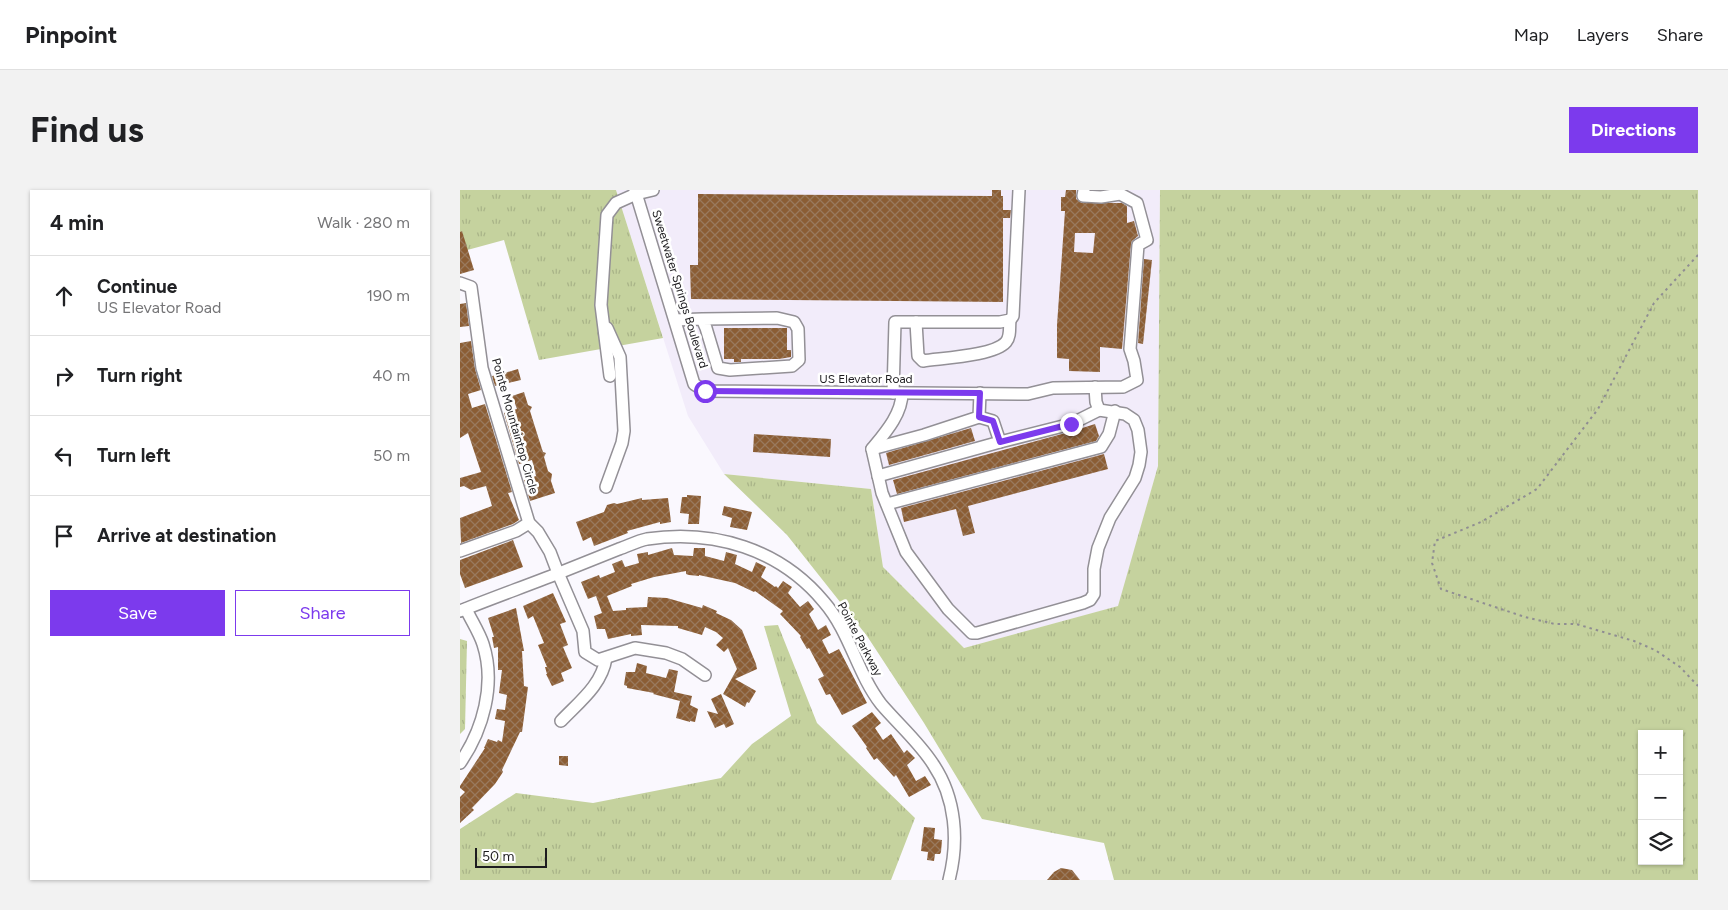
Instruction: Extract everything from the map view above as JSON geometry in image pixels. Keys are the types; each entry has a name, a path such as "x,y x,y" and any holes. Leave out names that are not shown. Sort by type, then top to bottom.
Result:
{"street":[{"path":"610,376 601,305 607,215 616,203 635,192 654,190"},
{"path":"916,322 918,356 923,361 991,352 1005,343 1009,335 1010,320 1013,316 1019,190"},
{"path":"1084,190 1083,196 1100,198 1119,192"},
{"name":"Sweetwater Springs Boulevard","path":"635,192 694,384 705,391"},
{"name":"US Elevator Road","path":"705,391 1028,394 1053,388 1123,387 1137,380 1130,349 1138,245 1147,240 1137,203 1119,192"},
{"name":"Pointe Mountaintop Circle","path":"460,283 471,287 482,368 529,523 538,532 550,552 583,631 585,652 598,660 606,658"},
{"path":"602,315 620,357 624,430 622,443 606,487"},
{"path":"675,320 702,319 777,318 794,322 798,330 799,360 792,366 730,370 718,368 702,319"},
{"path":"872,449 888,430 902,404 898,393 895,322 1000,322 1010,320"},
{"path":"1095,387 1096,402 1099,410"},
{"path":"979,417 980,393"},
{"path":"872,449 878,476 887,504 906,552 948,609 972,633 977,633 1090,600 1094,594 1094,569 1097,555 1110,518 1135,478 1139,465 1140,440 1134,420 1126,414 1099,410 1071,424 878,476"},
{"path":"887,504 1101,447 1110,434 1115,411"},
{"path":"872,449 979,417 993,421 1000,442"},
{"path":"460,551 516,531 529,523"},
{"name":"Pointe Parkway","path":"463,610 647,539 697,537 725,540 754,550 783,566 806,582 824,602 835,617 867,684 880,703 933,763 949,792 955,841 954,858 949,880"},
{"path":"460,763 480,726 487,686 486,658 483,644 463,610"},
{"path":"561,721 594,687 605,669 606,658 635,648 682,659 705,675"}],"path":[{"path":"1698,255 1654,304 1598,409 1536,489 1481,522 1435,541 1432,563 1441,589 1525,617 1555,624 1576,624 1634,641 1655,650 1680,667 1698,686"}],"shaded area":[{"path":"616,190 1160,190 1158,466 1119,606 964,648 883,567 871,489 724,474 688,416"}],"green space":[{"path":"460,190 616,190 663,338 539,360 504,240 460,252"},
{"path":"1160,190 1698,190 1698,880 1114,880 1104,843 982,819 924,723 867,636 787,535 724,474 871,489 883,567 964,648 1118,606 1158,466"},
{"path":"778,625 817,723 915,818 891,880 460,880 460,829 516,793 593,803 721,778 752,744 791,716 764,626"},
{"path":"460,639 467,641 465,729 460,734"}],"building":[{"path":"992,190 1001,190 1003,210 1011,210 1010,218 1003,218 1003,302 691,299 690,265 698,265 698,194 992,196"},
{"path":"1066,190 1076,190 1076,199 1082,203 1122,203 1127,206 1127,223 1134,221 1138,236 1131,244 1122,349 1100,347 1100,372 1069,371 1069,359 1057,358 1057,325 1065,211 1061,211 1061,197 1065,197","holes":["1075,233 1095,233 1093,253 1074,252"]},
{"path":"462,231 474,270 460,274 460,232"},
{"path":"1144,259 1152,260 1143,344 1138,343"},
{"path":"466,303 469,326 460,327 460,304"},
{"path":"724,328 787,328 787,350 791,350 791,357 779,359 741,359 741,362 734,362 734,359 724,359"},
{"path":"471,341 475,369 481,390 468,394 472,408 485,404 512,492 508,493 519,520 513,524 461,543 460,518 492,506 486,486 471,490 464,486 460,487 460,478 481,472 468,433 460,438 460,343"},
{"path":"518,369 521,380 495,386 492,376 497,375 498,372 501,374"},
{"path":"524,392 528,405 532,407 530,411 543,452 546,453 544,457 548,471 552,474 551,481 555,493 530,501 524,480 536,476 532,460 519,464 504,413 517,409 512,396"},
{"path":"1095,424 1099,436 1096,441 897,494 893,480"},
{"path":"971,428 975,441 889,465 886,453"},
{"path":"754,434 831,439 830,457 753,452"},
{"path":"1104,454 1108,469 968,506 975,533 963,536 956,509 904,522 901,508"},
{"path":"687,495 701,496 699,524 688,524 689,514 680,513 682,497 687,497"},
{"path":"642,498 642,500 668,498 671,522 660,524 660,522 627,531 628,533 594,546 591,537 583,541 576,522 604,512 607,505"},
{"path":"724,506 752,512 747,530 730,527 732,518 722,515"},
{"path":"513,540 523,567 465,588 460,574 460,560"},
{"path":"672,548 674,555 693,556 694,548 705,548 705,556 724,561 726,552 737,555 735,564 752,572 756,562 766,567 761,577 775,587 778,588 783,581 792,587 788,593 800,607 808,601 814,609 809,614 818,630 826,625 831,635 822,640 829,654 839,649 867,703 842,715 830,694 826,695 818,679 824,676 809,648 807,649 801,636 780,614 783,611 755,591 735,583 699,575 689,575 686,574 686,571 654,577 631,584 632,586 607,596 613,611 647,607 648,597 667,598 702,608 703,605 731,620 742,630 757,669 735,679 756,691 745,707 723,694 737,669 728,648 724,652 716,645 723,638 716,632 705,627 702,635 678,628 678,626 641,625 642,635 631,636 631,634 608,639 605,629 597,629 594,616 602,613 596,596 588,599 581,582 599,575 600,578 615,572 612,564 622,560 625,567 639,563 637,554 648,552 648,555"},
{"path":"553,593 566,622 560,624 568,645 563,647 572,668 561,673 564,681 552,686 546,674 545,667 547,667 538,645 544,643 533,616 528,619 523,606"},
{"path":"516,608 524,651 522,651 524,686 528,687 522,732 520,732 502,770 503,772 495,784 472,808 474,810 460,823 460,797 465,792 460,786 485,748 488,739 502,742 505,721 495,719 497,709 505,710 507,695 499,693 502,670 498,670 498,647 494,648 492,637 494,637 488,618"},
{"path":"637,663 647,666 646,673 666,678 669,669 678,671 674,692 692,696 690,705 698,709 695,722 676,718 680,701 654,693 627,688 624,685 626,672 635,672"},
{"path":"721,694 734,724 726,728 724,724 715,728 707,711 718,714 711,699"},
{"path":"872,712 881,723 875,728 883,740 891,734 904,753 907,750 915,758 907,765 916,781 925,776 931,785 909,797 896,775 894,777 877,758 874,760 852,726"},
{"path":"559,756 568,756 568,766 559,765"},
{"path":"924,827 935,828 934,839 942,840 941,852 940,854 935,854 934,861 927,860 928,852 921,851"},
{"path":"1061,868 1072,870 1080,880 1047,880 1054,872"}],"route":[{"path":"705,391 980,393 979,417 993,421 1000,442 1071,424"}]}
